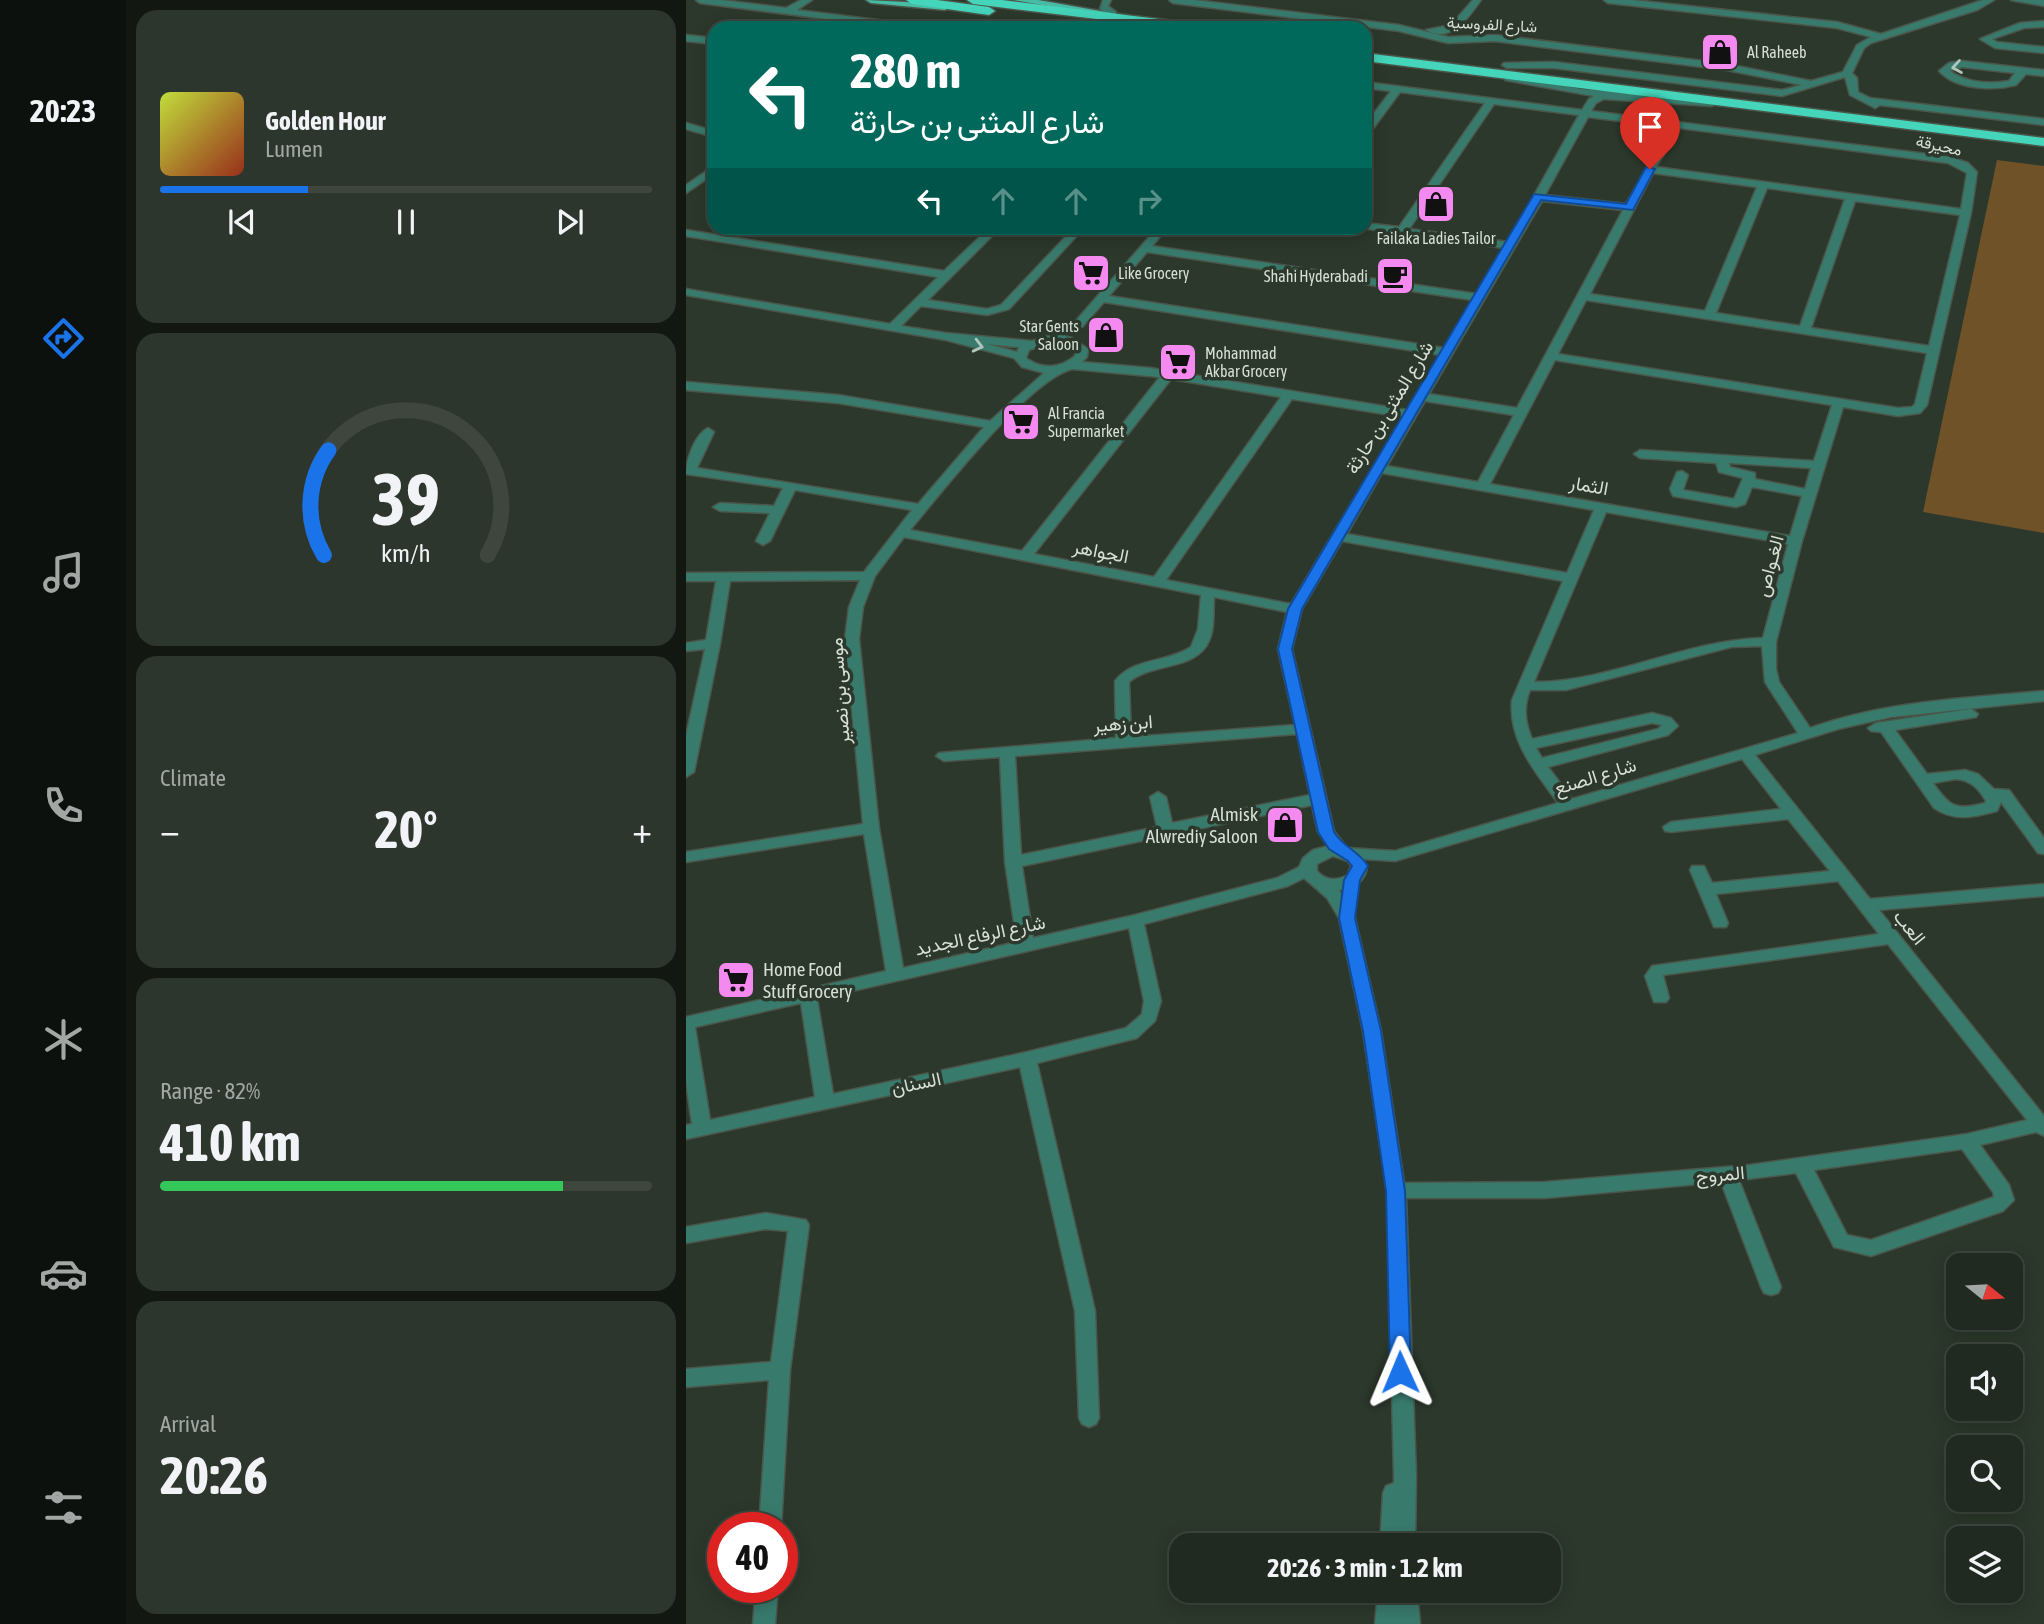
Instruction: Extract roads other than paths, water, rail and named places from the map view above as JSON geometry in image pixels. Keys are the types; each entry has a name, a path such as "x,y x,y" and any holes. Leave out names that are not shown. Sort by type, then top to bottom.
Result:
{"highway":[{"path":"912,0 1140,21"},
{"path":"973,4 1084,21"},
{"name":"شارع الفروسية","path":"1372,49 2044,131"},
{"path":"1372,58 2044,142"}],"main road":[{"path":"870,0 973,4"},
{"path":"1018,0 1153,21"}],"street":[{"path":"700,0 761,8 808,0"},
{"path":"860,0 882,1"},
{"path":"1107,0 1103,7 1113,14"},
{"name":"شارع الفروسية","path":"1173,0 1341,21"},
{"path":"1413,31 1453,29 1477,0"},
{"path":"1608,0 1847,27 1878,36"},
{"path":"1902,114 1853,93 1852,78 1847,75 1860,47 1878,36 1974,8 1990,0"},
{"path":"2015,0 2044,3"},
{"path":"783,6 863,21"},
{"path":"1812,23 1868,41"},
{"path":"2044,24 2023,25 1985,39 1995,45 2044,50"},
{"name":"شارع الفروسية","path":"1372,25 1413,31 1448,40 1500,39 1727,67 1809,83"},
{"path":"686,38 707,40"},
{"path":"1427,64 1581,92 1753,107"},
{"path":"2017,72 2013,83 1999,86 1955,79 1944,71 1948,67 1962,64 2044,73"},
{"name":"شارع الفروسية","path":"1507,65 1554,65 1772,92 1791,92 1809,83 1847,75"},
{"path":"1372,86 1491,101 1589,107 1678,124 1650,169 1482,486"},
{"path":"1372,123 1398,89"},
{"path":"1581,92 1591,96 1589,107"},
{"path":"1589,107 1602,96 1618,96"},
{"path":"1402,231 1491,101"},
{"path":"1867,101 2044,122"},
{"path":"1938,103 2044,115"},
{"name":"شارع المثنى بن حارثة","path":"1345,852 1326,832 1285,649 1295,609 1511,246 1589,107"},
{"name":"محيرقة","path":"1678,124 1950,160 1964,165 1972,172 1966,212 1921,405 1916,410 1898,412 1839,401"},
{"path":"686,127 707,130"},
{"path":"1650,169 1966,212"},
{"path":"686,190 707,174"},
{"path":"699,180 707,181"},
{"path":"1710,314 1763,185"},
{"path":"1805,329 1850,196"},
{"path":"1538,197 1629,208"},
{"path":"1372,227 1511,246"},
{"path":"686,233 947,275"},
{"path":"892,328 988,235"},
{"path":"919,302 987,312 998,311 1005,307 1072,235"},
{"path":"686,292 946,337 1029,344 1049,339 1078,325 1156,235"},
{"path":"1144,248 1479,298"},
{"path":"1583,296 1933,350"},
{"path":"1101,298 1447,352"},
{"path":"1072,365 1081,357 1078,325"},
{"path":"946,337 1055,369 1072,365 1150,372"},
{"path":"1049,339 1078,346 1105,361 1150,372 1410,414"},
{"name":"موسى بن نصير","path":"1005,412 1025,383 1024,361 1029,344"},
{"path":"1551,356 1839,401"},
{"name":"موسى بن نصير","path":"895,974 871,828 852,639 856,607 868,576 921,508 1005,412 1055,369"},
{"path":"1025,556 1168,375"},
{"path":"686,386 838,399 993,425"},
{"path":"1158,581 1288,395"},
{"path":"1421,397 1521,412"},
{"name":"الغـواص","path":"1807,736 1772,682 1769,642 1795,541 1839,401"},
{"path":"708,432 687,470 921,508"},
{"path":"1640,454 1819,465"},
{"path":"1682,475 1676,491 1691,497 1736,503 1740,501 1750,476 1724,469 1722,459"},
{"name":"الثمار","path":"1377,468 1795,541"},
{"path":"1748,482 1810,494"},
{"path":"764,541 791,485"},
{"path":"1686,522 1691,497"},
{"path":"720,507 779,510"},
{"path":"1569,806 1539,764 1520,731 1516,713 1602,507"},
{"name":"الجواهر","path":"901,532 1295,609"},
{"path":"1338,536 1571,579"},
{"path":"687,762 713,644 724,575"},
{"path":"686,577 868,576"},
{"path":"1124,743 1122,681 1139,667 1193,653 1202,642 1208,591"},
{"path":"1526,686 1566,686 1731,643 1769,642"},
{"path":"686,647 713,644"},
{"name":"شارع الصنع","path":"1807,736 1828,726 1909,711 2044,696"},
{"name":"شارع الصنع","path":"1354,878 1395,856 1744,752 1807,736 2044,706"},
{"path":"1528,745 1653,718 1667,721 1670,726 1663,732 1539,764"},
{"path":"1885,727 1940,804 1948,811 1957,813 1991,807 1994,801 1977,778 1969,774 1959,773 1924,780"},
{"name":"ابن زهير","path":"944,756 1304,729"},
{"path":"1007,751 1013,862 1026,946"},
{"name":"العب","path":"1744,752 2042,1127"},
{"path":"1990,794 2003,794 2044,849"},
{"path":"1158,797 1166,830"},
{"path":"1013,862 1319,798"},
{"path":"1671,827 1793,813"},
{"path":"686,857 871,828"},
{"path":"1326,832 1320,849 1311,860 1309,873 1333,894 1347,918 1372,1031 1396,1191 1404,1533"},
{"path":"1311,860 1326,851 1345,852 1360,866 1354,878 1347,918"},
{"name":"شارع الصنع","path":"1345,852 1395,856"},
{"name":"شارع الرفاع الجديد","path":"686,1023 1135,922 1282,881 1306,870 1311,860"},
{"path":"1698,870 1720,923"},
{"path":"1706,889 1841,874"},
{"path":"1319,883 1341,885 1354,878"},
{"name":"شارع الرفاع الجديد","path":"1282,881 1319,883"},
{"path":"1866,905 2044,890"},
{"name":"السنان","path":"694,1130 1027,1059 1130,1033 1144,1024 1152,1011 1152,997 1135,922"},
{"path":"1660,998 1654,976 1658,970 1892,938"},
{"path":"808,995 825,1102"},
{"path":"686,1023 694,1130"},
{"path":"1027,1059 1085,1311 1089,1418"},
{"name":"المروج","path":"1396,1191 1545,1189 1727,1174 1967,1141 2042,1127"},
{"path":"1801,1164 1841,1241 1871,1248 1996,1206 2004,1200 2003,1190 1967,1141"},
{"path":"1727,1174 1771,1287"},
{"path":"686,1235 766,1221 799,1225 780,1370 771,1512"},
{"path":"686,1378 780,1370"},
{"path":"1392,1533 1395,1475 1402,1449"},
{"path":"764,1624 765,1603"},
{"path":"1386,1624 1388,1603"},
{"path":"1407,1603 1409,1624"}],"place":[{"name":"Al Raheeb","path":"1720,52"},
{"name":"Failaka Ladies Tailor","path":"1436,204"},
{"name":"Like Grocery","path":"1091,273"},
{"name":"Shahi Hyderabadi","path":"1395,276"},
{"name":"Star Gents Saloon","path":"1106,335"},
{"name":"Mohammad Akbar Grocery","path":"1178,362"},
{"name":"Al Francia Supermarket","path":"1021,422"},
{"name":"Almisk Alwrediy Saloon","path":"1285,825"},
{"name":"Home Food Stuff Grocery","path":"736,980"}]}
